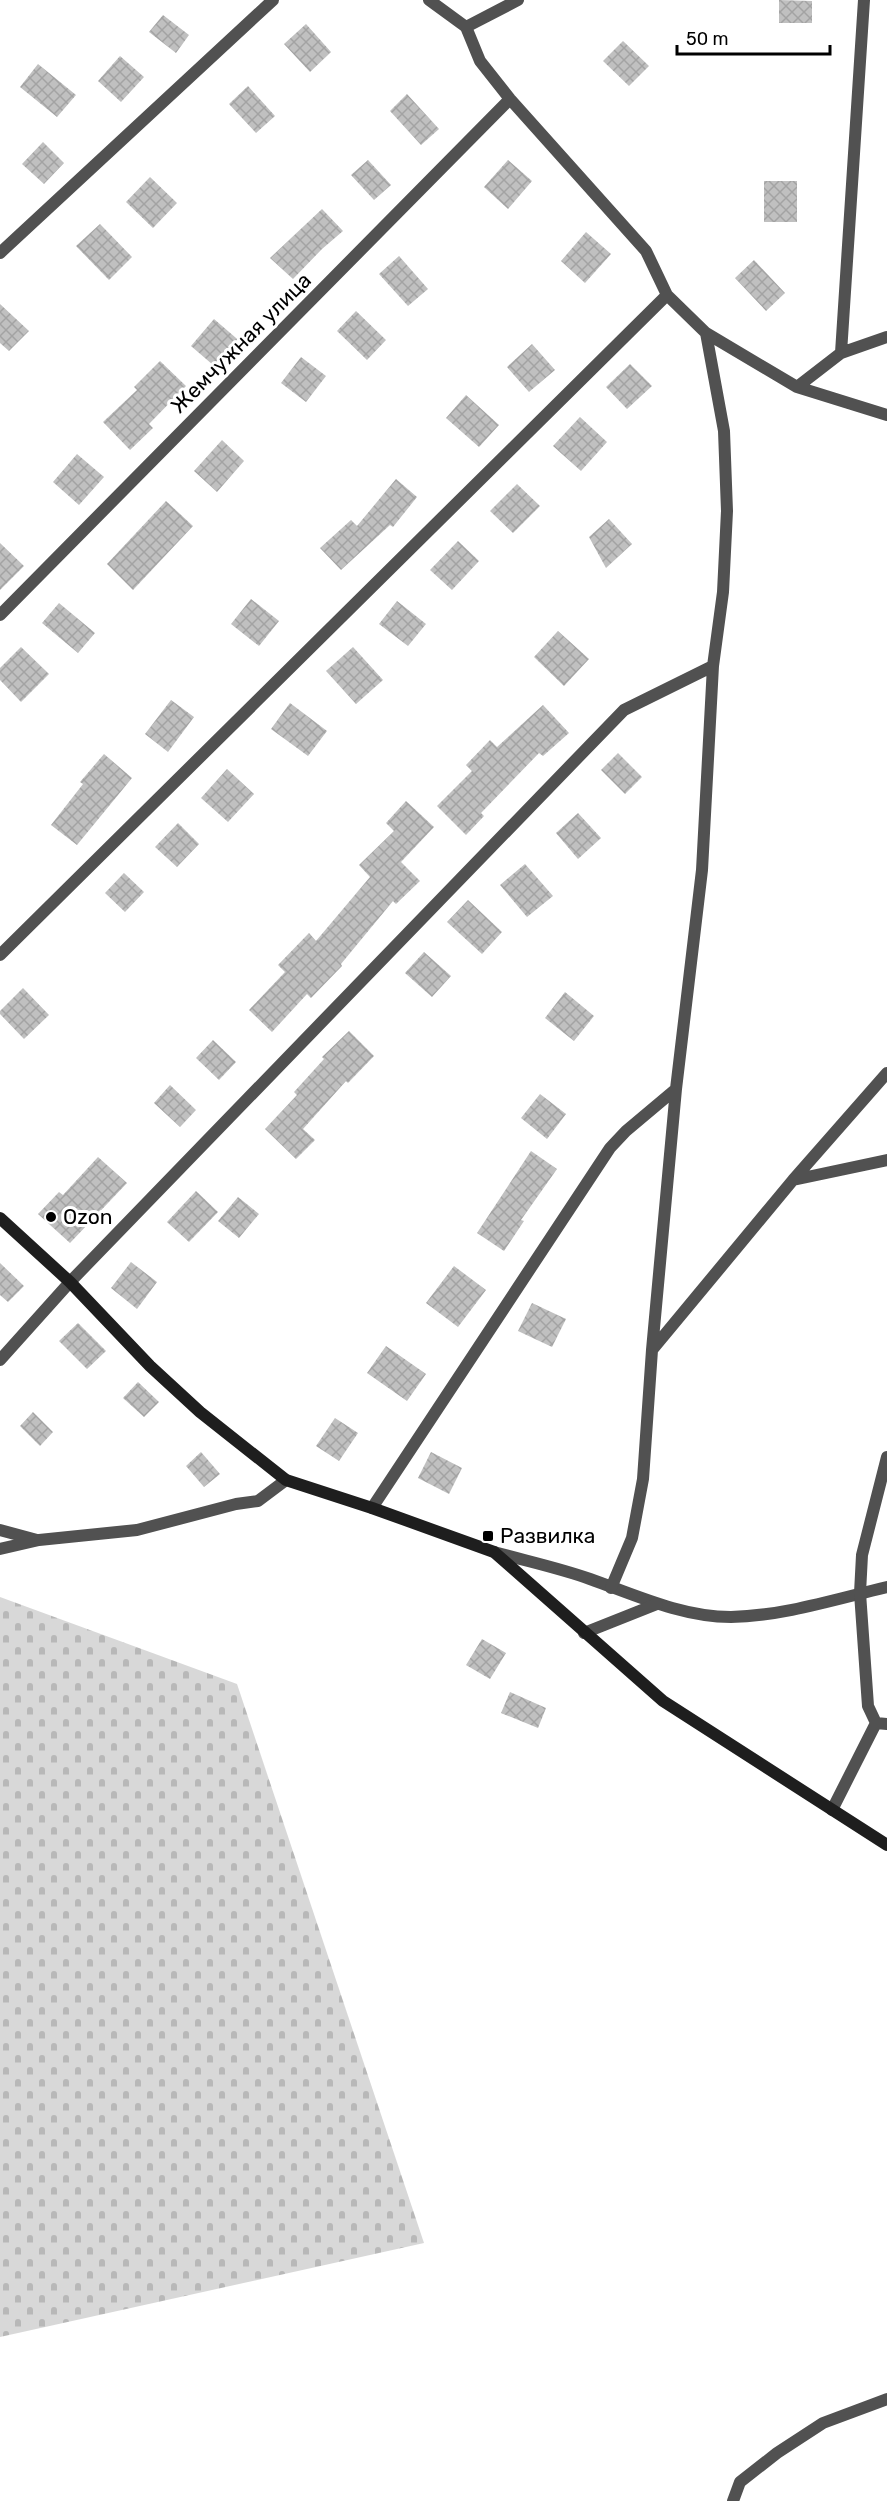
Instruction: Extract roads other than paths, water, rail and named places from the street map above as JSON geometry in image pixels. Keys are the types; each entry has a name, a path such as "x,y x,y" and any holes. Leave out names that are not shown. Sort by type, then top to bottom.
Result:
{"street":[{"path":"0,253 273,0"},
{"path":"429,0 466,27 480,61 510,99 646,251 667,295 706,333 797,387 887,415"},
{"path":"466,27 518,0"},
{"path":"841,353 864,0"},
{"name":"Жемчужная улица","path":"0,615 510,99"},
{"path":"0,955 667,295"},
{"path":"611,1588 632,1538 643,1479 652,1350 676,1089 702,870 713,666 723,592 727,511 724,431 706,333"},
{"path":"797,387 841,353 887,337"},
{"path":"0,1360 70,1282 624,710 713,666"},
{"path":"652,1350 793,1180 887,1073"},
{"path":"372,1508 610,1148 626,1131 676,1089"},
{"path":"793,1180 887,1160"},
{"path":"0,1218 70,1282 150,1366 286,1480 494,1552 590,1579 657,1604 684,1610 730,1617 798,1608 887,1587"},
{"path":"832,1810 881,1723 867,1706 860,1593 862,1555 887,1457"},
{"path":"0,1549 39,1540 137,1530 236,1504 258,1502 286,1480"},
{"path":"0,1530 39,1540"},
{"path":"494,1552 663,1701 887,1845"},
{"path":"584,1633 657,1604"},
{"path":"733,2501 740,2482 777,2453 823,2423 887,2399"}],"place":[{"name":"Ozon","path":"51,1217"},
{"name":"Развилка","path":"488,1536"}]}
